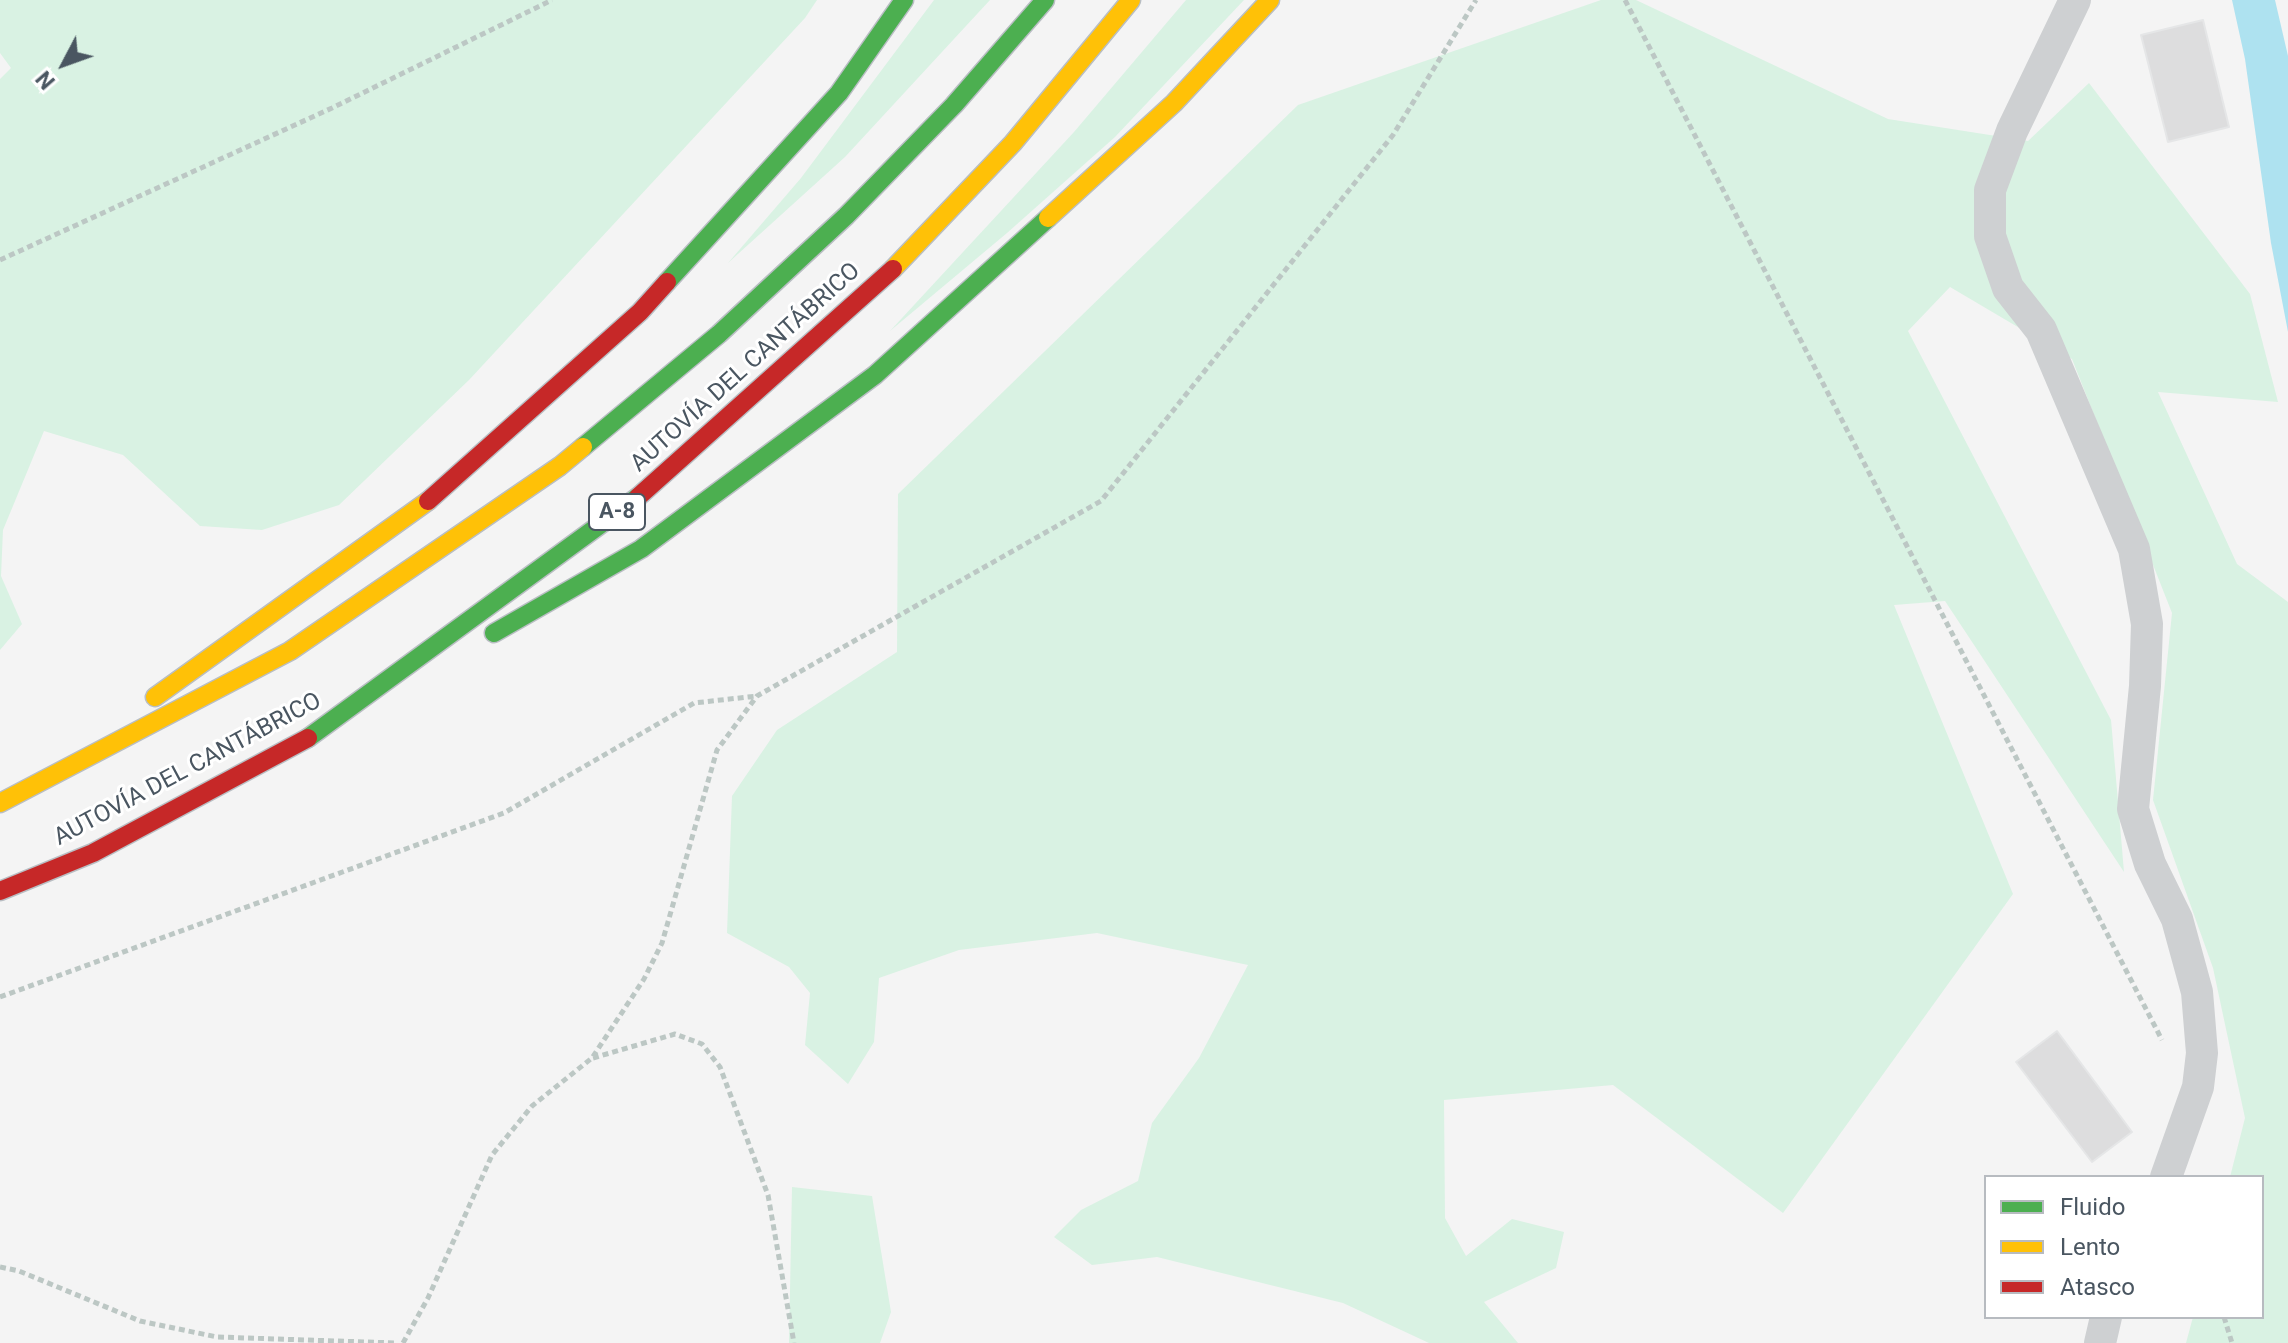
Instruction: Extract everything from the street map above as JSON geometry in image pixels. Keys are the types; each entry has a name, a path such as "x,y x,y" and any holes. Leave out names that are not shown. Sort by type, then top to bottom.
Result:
{"highway":[{"path":"8,799 439,493 640,312 839,93 904,0"},
{"name":"AUTOVÍA DEL CANTÁBRICO","path":"8,799 290,651 560,466 719,334 846,216 954,105 1045,0"},
{"name":"AUTOVÍA DEL CANTÁBRICO","path":"0,891 93,853 314,735 639,496 900,263 1013,143 1131,0"},
{"path":"478,642 641,549 875,375 1174,103 1270,0"},
{"path":"314,735 451,657"}],"street":[{"path":"2075,0 2012,131 1990,190 1990,236 2008,288 2041,330 2134,549 2147,624 2145,686 2133,809 2150,864 2177,919 2197,992 2202,1053 2198,1087 2167,1175"},
{"path":"2100,1343 2106,1319"}],"path":[{"path":"0,260 332,108 552,0"},
{"path":"0,997 504,813 694,703 757,696 1101,501 1393,135 1476,0"},
{"path":"1625,0 2164,1044"},
{"path":"403,1343 428,1298 492,1155 532,1106 592,1058 630,1001 662,943 717,750 757,696"},
{"path":"592,1058 675,1034 702,1044 720,1067 768,1195 794,1343"},
{"path":"0,1267 19,1271 140,1321 217,1337 396,1343"},
{"path":"2225,1319 2232,1343"}],"green space":[{"path":"0,0 817,0 805,18 469,380 339,505 262,530 200,526 123,455 44,431 3,530 1,576 22,624 0,650 0,79 11,68 0,53"},
{"path":"934,0 990,0 845,157 728,263 801,178"},
{"path":"1186,0 1244,0 1115,137 890,331 1074,132"},
{"path":"1601,0 1636,0 1888,119 2028,141 2089,83 2250,294 2278,402 2158,392 2237,564 2288,602 2288,1343 2186,1343 2192,1319 2264,1319 2264,1175 2231,1175 2245,1118 2213,968 2153,800 2172,613 2072,359 1950,287 1908,331 2111,720 2124,872 1945,601 1894,605 2013,894 1783,1213 1613,1085 1444,1100 1445,1218 1466,1256 1512,1219 1564,1232 1556,1268 1484,1302 1518,1343 1429,1343 1343,1303 1157,1257 1092,1265 1054,1237 1081,1210 1138,1181 1152,1123 1199,1058 1248,965 1097,933 959,950 879,978 874,1042 848,1084 805,1045 810,993 789,967 727,933 732,796 777,730 897,652 898,494 1298,105"},
{"path":"792,1187 872,1196 891,1312 880,1343 789,1343"}],"water":[{"path":"2232,0 2275,0 2288,56 2288,332 2271,243 2245,59"}],"building":[{"path":"2203,20 2229,127 2168,142 2141,35"},
{"path":"2057,1031 2132,1132 2092,1162 2016,1062"}],"traffic: fast":[{"path":"667,282 839,93 904,0"},
{"path":"583,447 719,334 846,216 954,105 1045,0"},
{"path":"494,633 641,549 875,375 1048,218"},
{"path":"308,738 638,497"}],"traffic: slow":[{"path":"893,269 1013,143 1131,0"},
{"path":"1048,218 1174,103 1270,0"},
{"path":"0,803 290,651 560,466 583,447"},
{"path":"155,697 428,501"}],"traffic: jam":[{"path":"638,497 893,269"},
{"path":"428,501 640,312 667,282"},
{"path":"0,891 93,853 308,738"}]}
